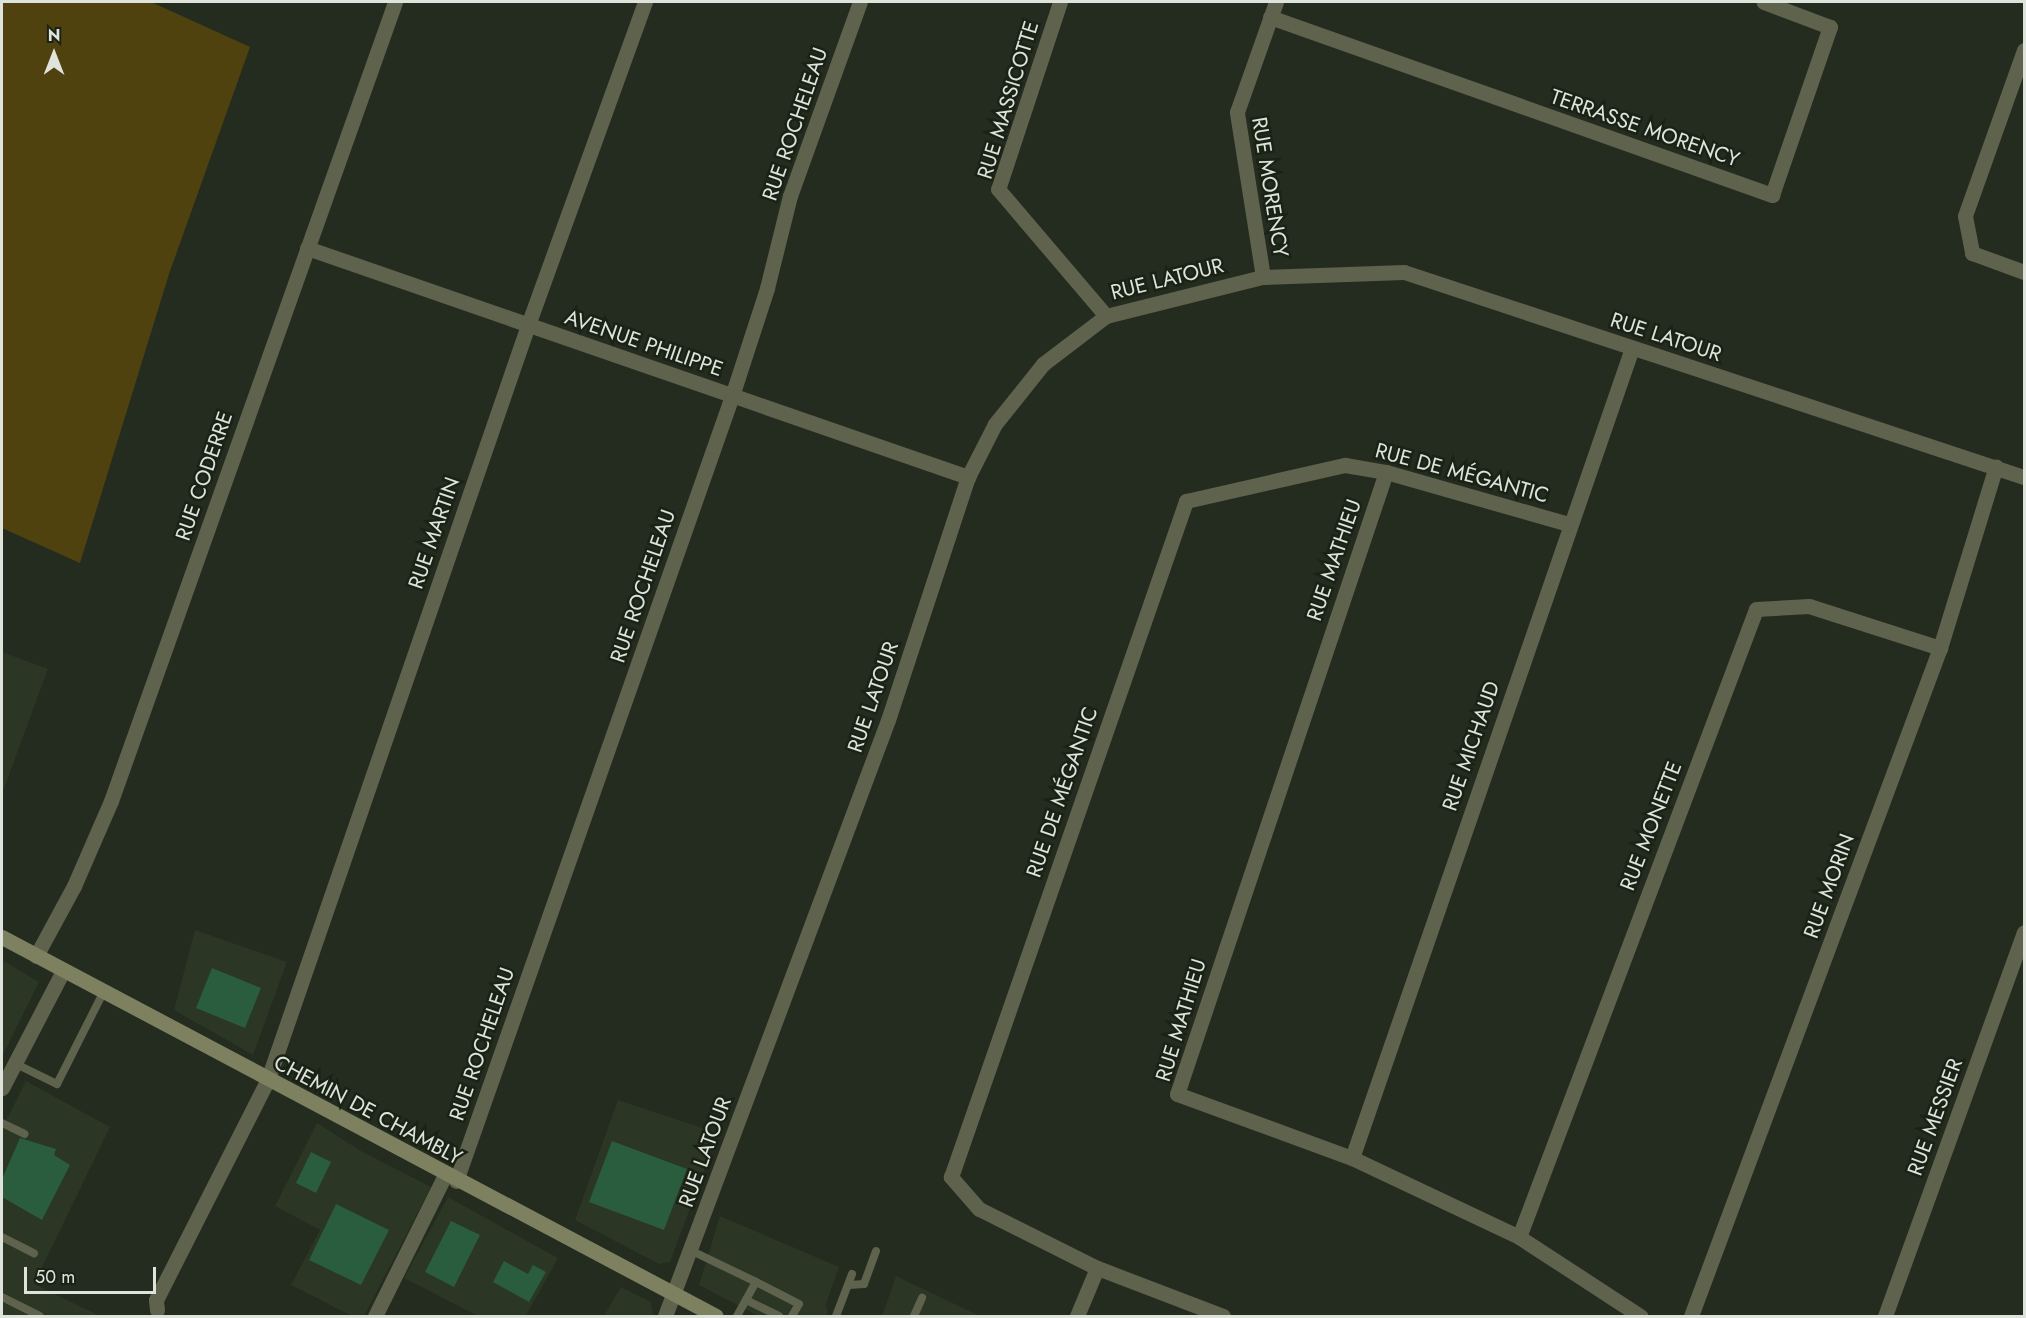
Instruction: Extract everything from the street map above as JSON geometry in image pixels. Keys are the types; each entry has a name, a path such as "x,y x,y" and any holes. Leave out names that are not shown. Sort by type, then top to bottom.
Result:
{"street":[{"name":"RUE CODERRE","path":"36,956 74,886 111,801 395,2"},
{"name":"RUE MARTIN","path":"157,1310 156,1300 268,1080 528,325 645,2"},
{"name":"RUE ROCHELEAU","path":"375,1317 451,1178 732,396 767,288 790,196 860,2"},
{"name":"RUE MASSICOTTE","path":"1060,2 998,189 1106,316"},
{"name":"RUE MORENCY","path":"1263,277 1236,112 1276,2"},
{"name":"TERRASSE MORENCY","path":"1270,17 1772,195 1830,27 1764,2"},
{"path":"2025,50 1965,216 1972,253 2025,272"},
{"name":"AVENUE PHILIPPE","path":"307,248 968,477"},
{"name":"RUE LATOUR","path":"665,1317 692,1251 888,720 968,477 995,424 1043,364 1106,316 1263,277 1404,272 2025,477"},
{"name":"RUE MICHAUD","path":"1352,1158 1568,524 1632,348"},
{"name":"RUE DE MÉGANTIC","path":"1223,1317 1096,1268 979,1209 951,1177 1186,501 1345,465 1386,472 1568,524"},
{"name":"RUE MORIN","path":"1691,1317 1940,648 1996,466"},
{"name":"RUE MATHIEU","path":"1386,472 1177,1094 1352,1158 1519,1237 1640,1317"},
{"name":"RUE MONETTE","path":"1519,1237 1756,609 1809,606 1940,648"},
{"name":"RUE MESSIER","path":"1886,1317 2025,932"},
{"name":"CHEMIN DE CHAMBLY","path":"2,937 103,993 716,1317"},
{"path":"2,1088 63,971"},
{"path":"1077,1317 1096,1268"}],"lane":[{"path":"14,1063 57,1084 103,993"},
{"path":"2,1123 25,1134"},
{"path":"2,1237 33,1252"},
{"path":"692,1251 799,1304 792,1317"},
{"path":"849,1285 864,1284 876,1251"},
{"path":"836,1317 852,1275"},
{"path":"737,1317 756,1282"},
{"path":"2,1297 40,1317"},
{"path":"914,1317 922,1298"},
{"path":"746,1300 778,1317"}],"shaded area":[{"path":"2,2 151,2 250,47 169,274 80,563 2,528"},
{"path":"2,652 48,669 2,794"},
{"path":"195,930 287,962 253,1055 174,1010"},
{"path":"2,960 39,982 2,1057"},
{"path":"26,1081 110,1127 34,1284 100,1316 2,1316 2,1129"},
{"path":"618,1100 718,1133 670,1262 659,1264 575,1220"},
{"path":"317,1123 361,1151 431,1187 364,1316 352,1316 291,1285 320,1230 275,1206"},
{"path":"448,1197 558,1258 526,1316 478,1316 404,1278"},
{"path":"720,1216 839,1267 826,1304 828,1316 758,1316 699,1285"},
{"path":"896,1276 980,1316 882,1316"},
{"path":"621,1287 651,1302 653,1316 604,1316"}],"building":[{"path":"212,968 261,988 245,1028 196,1008"},
{"path":"20,1138 56,1149 54,1155 70,1165 42,1220 2,1197 2,1179"},
{"path":"612,1141 687,1169 664,1230 589,1202"},
{"path":"311,1152 331,1162 316,1193 296,1183"},
{"path":"336,1204 389,1230 361,1285 309,1260"},
{"path":"451,1221 480,1235 454,1287 425,1272"},
{"path":"504,1261 528,1274 533,1265 546,1272 529,1302 493,1282"}]}
